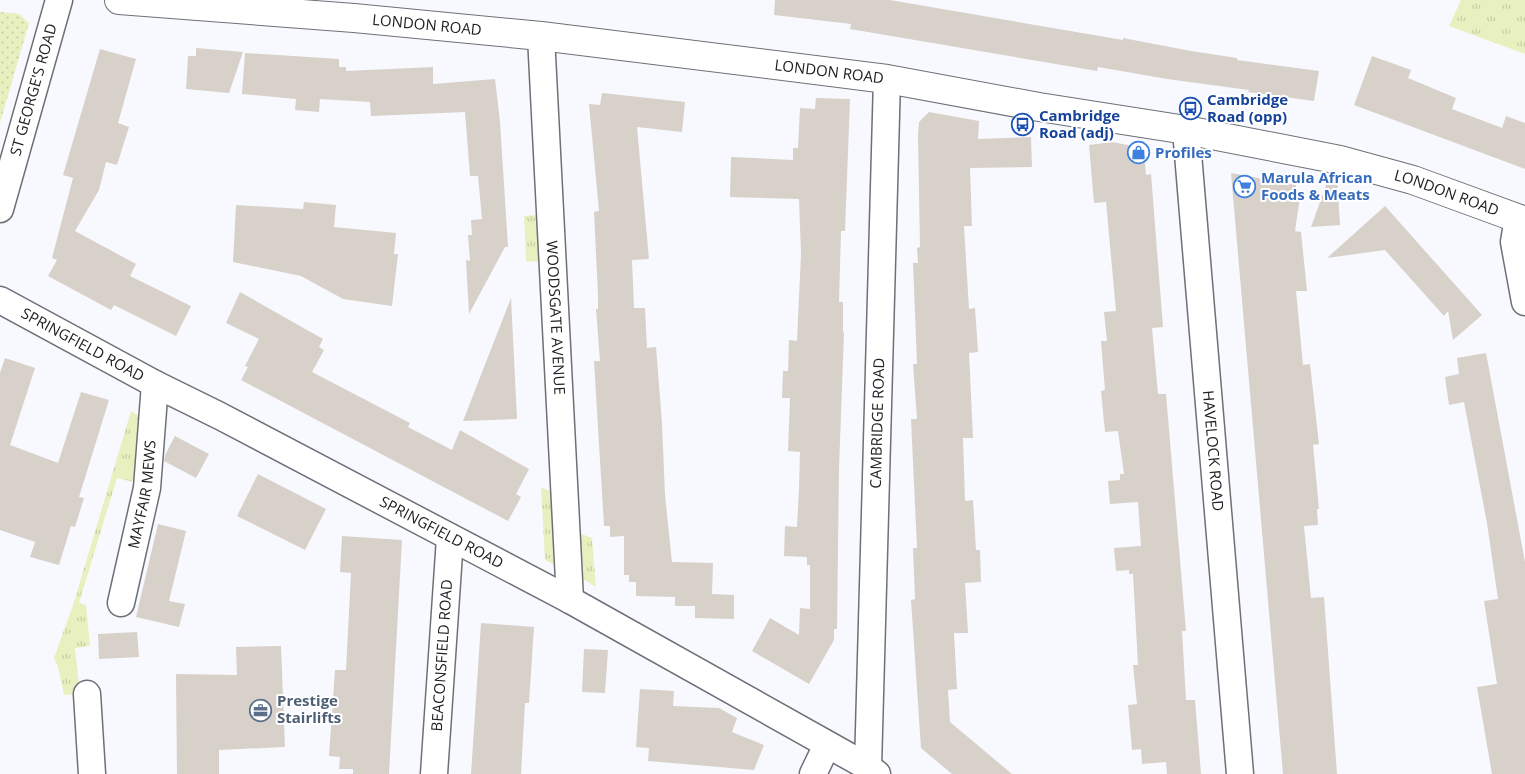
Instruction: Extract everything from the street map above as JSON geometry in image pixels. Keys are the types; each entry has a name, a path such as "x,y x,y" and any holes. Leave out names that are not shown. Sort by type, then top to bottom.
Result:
{"main road":[{"name":"LONDON ROAD","path":"119,0 354,18 541,36 887,79 1039,107 1186,130 1340,160 1413,180 1522,219"}],"street":[{"name":"ST GEORGE'S ROAD","path":"0,209 59,0"},
{"name":"WOODSGATE AVENUE","path":"541,36 570,600"},
{"name":"CAMBRIDGE ROAD","path":"872,771 887,79"},
{"name":"HAVELOCK ROAD","path":"1186,130 1240,774"},
{"path":"1522,219 1514,242 1525,302"},
{"name":"SPRINGFIELD ROAD","path":"0,300 154,384 220,416 570,600 872,771"},
{"name":"MAYFAIR MEWS","path":"121,603 147,488 154,384"},
{"name":"BEACONSFIELD ROAD","path":"434,774 450,538"},
{"path":"87,694 92,774"},
{"path":"813,774 827,745"}],"green space":[{"path":"1461,0 1525,0 1525,54 1449,26"},
{"path":"0,12 19,14 29,23 0,123"},
{"path":"536,215 539,262 526,261 524,216"},
{"path":"131,411 139,416 137,483 117,478 79,603 86,605 90,646 75,648 80,694 64,695 58,667 54,658 74,602"},
{"path":"541,487 554,493 557,566 545,560"},
{"path":"579,533 592,538 596,587 583,579"}],"building":[{"path":"775,0 890,0 1123,40 1123,38 1237,58 1237,60 1319,71 1314,101 1098,67 1097,71 850,29 851,24 774,15"},
{"path":"196,48 243,52 229,93 186,89 188,56 196,56"},
{"path":"100,49 136,59 118,123 129,127 117,165 106,162 99,190 75,231 136,264 130,276 191,306 176,336 114,305 111,310 48,276 57,260 52,258 73,178 63,175"},
{"path":"245,53 339,59 339,67 346,67 346,71 433,67 433,84 495,79 500,122 508,247 505,247 469,314 466,260 470,261 468,235 472,235 471,220 482,219 478,176 470,176 465,112 371,116 370,102 320,99 319,112 295,110 296,99 242,94"},
{"path":"1372,56 1411,70 1408,78 1456,98 1452,109 1502,128 1506,116 1525,123 1525,169 1354,105"},
{"path":"602,93 685,102 682,132 637,127 649,259 632,260 634,308 645,308 647,348 656,347 665,495 672,562 713,563 712,594 734,595 734,619 695,618 695,606 675,606 675,597 636,596 636,582 629,582 629,575 624,575 624,536 610,537 610,526 604,526 594,361 600,361 596,309 598,309 598,295 594,212 599,211 589,104 600,105"},
{"path":"816,98 850,99 845,231 841,231 839,302 843,302 844,333 839,468 837,629 834,629 834,640 809,684 752,651 770,618 799,635 800,608 810,609 810,565 807,565 807,557 784,556 785,526 797,527 799,489 800,452 788,451 790,398 782,398 783,371 788,371 789,340 797,341 801,254 799,199 730,197 731,157 793,160 793,148 798,148 800,108 815,109"},
{"path":"929,112 979,121 978,139 1031,137 1032,167 970,168 972,226 964,226 969,309 975,308 978,352 969,353 973,438 963,438 965,501 973,500 976,550 980,550 981,582 965,583 968,633 954,633 957,689 948,690 950,722 1012,774 952,774 921,748 911,600 915,599 913,548 917,548 911,419 917,419 913,364 917,364 913,263 918,263 917,248 920,247 918,135 919,122"},
{"path":"1112,142 1138,147 1144,154 1146,175 1151,174 1163,327 1152,328 1158,394 1166,394 1186,631 1182,631 1186,700 1195,700 1201,774 1167,774 1166,762 1142,764 1141,749 1132,750 1128,705 1137,704 1133,665 1138,665 1133,574 1129,574 1129,570 1116,571 1114,548 1141,546 1138,502 1110,504 1108,481 1120,480 1120,474 1124,474 1118,431 1105,432 1101,391 1105,390 1101,341 1107,341 1104,312 1116,311 1106,202 1094,203 1089,145"},
{"path":"1231,173 1296,185 1297,197 1300,197 1295,231 1301,232 1307,291 1296,291 1303,365 1310,364 1319,444 1313,445 1319,509 1317,509 1318,525 1304,526 1311,598 1324,597 1337,774 1283,774"},
{"path":"1330,174 1337,175 1340,225 1311,227"},
{"path":"304,202 336,205 334,227 396,233 394,254 398,254 392,306 343,299 301,276 233,262 236,205 303,209"},
{"path":"1385,206 1482,315 1453,340 1448,311 1444,316 1385,250 1327,258"},
{"path":"240,292 323,339 319,347 324,350 312,372 410,423 408,427 452,450 460,430 529,469 516,494 521,497 508,521 241,380 248,367 245,366 259,339 226,323"},
{"path":"511,298 517,419 463,421"},
{"path":"1486,353 1525,562 1525,774 1492,774 1477,687 1497,684 1484,601 1498,599 1487,523 1464,402 1449,405 1445,377 1459,374 1457,358"},
{"path":"5,358 35,368 10,445 58,463 81,392 109,400 79,497 84,498 75,527 71,526 59,565 30,557 35,542 0,530 0,373"},
{"path":"175,436 209,454 196,478 164,461 165,455"},
{"path":"258,474 326,509 305,550 237,516"},
{"path":"158,524 186,531 169,601 185,604 179,627 136,617"},
{"path":"342,536 402,540 389,774 353,774 353,769 339,769 340,757 329,756 335,670 346,670 351,573 340,572"},
{"path":"481,623 534,627 529,703 525,703 521,774 471,774"},
{"path":"137,632 139,657 99,659 98,634"},
{"path":"281,646 285,747 219,750 219,774 177,774 176,674 237,675 236,647"},
{"path":"584,649 608,650 605,693 582,692"},
{"path":"640,689 674,691 673,706 719,708 737,718 732,732 764,745 754,770 648,761 649,748 636,747"}],"place":[{"name":"Cambridge Road (opp)","path":"1191,109"},
{"name":"Cambridge Road (adj)","path":"1023,125"},
{"name":"Profiles","path":"1139,153"},
{"name":"Marula African Foods & Meats","path":"1245,187"},
{"name":"Prestige Stairlifts","path":"261,710"}]}
